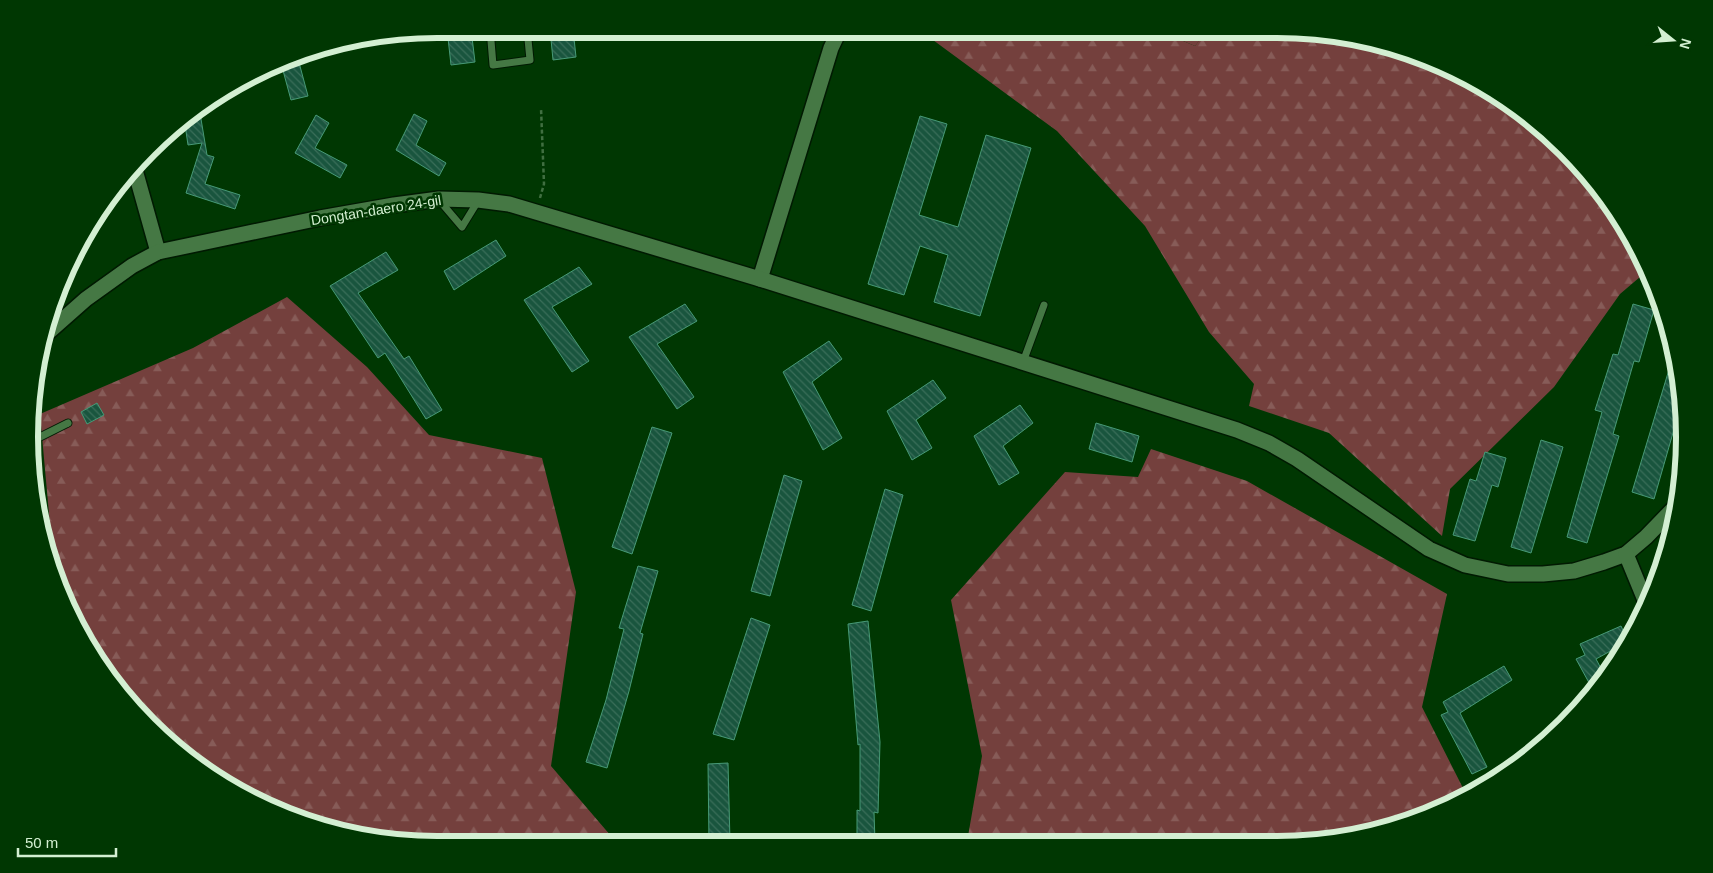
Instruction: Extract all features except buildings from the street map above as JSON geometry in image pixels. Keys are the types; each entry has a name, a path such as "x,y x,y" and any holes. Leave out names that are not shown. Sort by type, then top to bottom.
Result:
{"street":[{"path":"760,279 836,38"},
{"path":"136,174 158,252"},
{"name":"Dongtan-daero 24-gil","path":"52,329 86,299 132,266 158,252 394,205 438,199 478,200 509,204 760,279 1237,430 1297,459 1429,549 1465,564 1508,574 1543,574 1574,570 1626,554"},
{"path":"1643,594 1626,554 1646,537 1668,513"}],"lane":[{"path":"491,38 493,65 530,60 528,38"},
{"path":"438,199 462,227 478,200"},
{"path":"1023,363 1044,305"},
{"path":"40,437 68,423"}],"path":[{"path":"537,212 544,184 541,108"}],"green space":[{"path":"930,38 1176,38 1195,46 1201,38 1303,38 1354,45 1405,59 1429,68 1476,91 1519,120 1559,154 1608,215 1622,237 1641,276 1620,294 1554,387 1450,489 1442,536 1329,433 1249,406 1254,384 1209,332 1145,226 1057,131"},
{"path":"1176,38 1201,38 1195,46"},
{"path":"287,297 367,367 429,435 542,458 576,592 551,766 611,836 410,835 359,828 333,822 284,805 237,782 194,753 173,736 137,700 120,679 91,636 68,589 59,565 52,542 40,414 193,348"},
{"path":"1151,449 1247,481 1447,594 1422,707 1463,789 1429,805 1380,822 1354,828 1303,835 968,836 982,756 951,600 1065,472 1138,477"}]}
